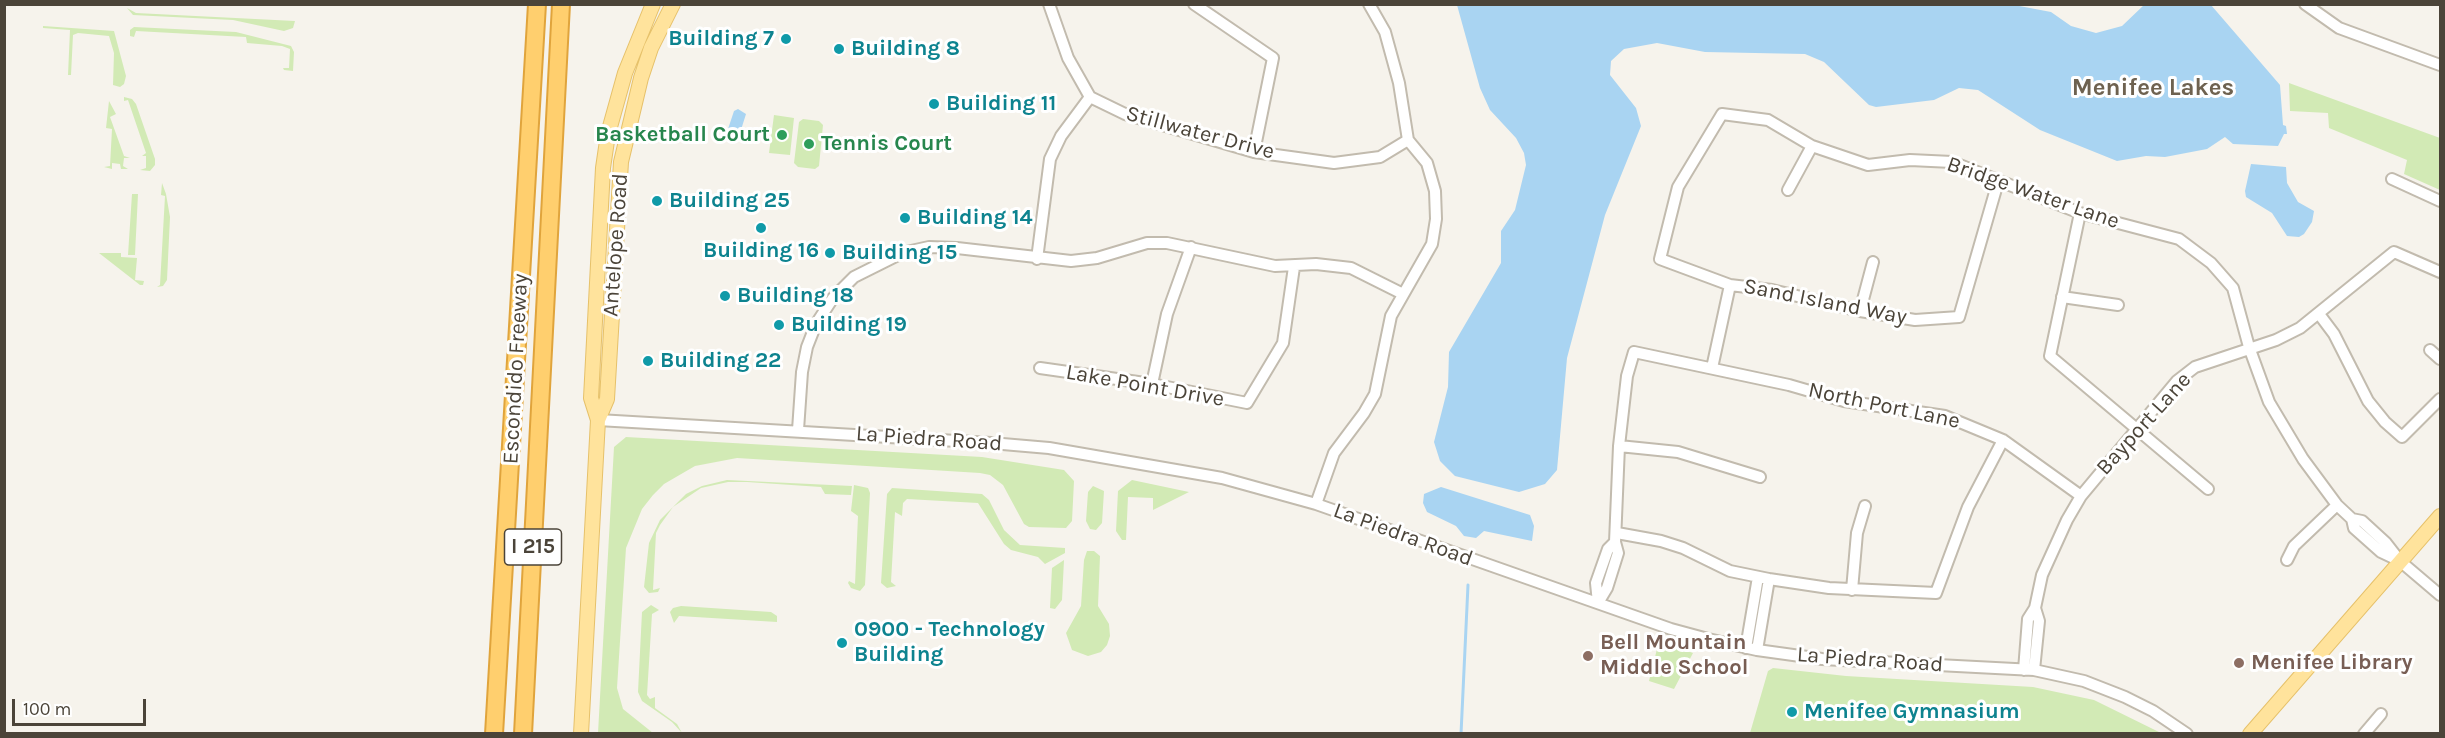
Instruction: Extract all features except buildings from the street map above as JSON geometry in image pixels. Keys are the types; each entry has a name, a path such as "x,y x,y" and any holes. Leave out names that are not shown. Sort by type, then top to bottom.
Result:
{"highway":[{"name":"Escondido Freeway","path":"494,734 537,4"},
{"name":"Escondido Freeway","path":"523,734 561,6"}],"main road":[{"name":"Antelope Road","path":"598,420 591,398 603,168 625,73 653,4"},
{"name":"Antelope Road","path":"580,734 598,420 607,399 621,162 641,78 651,48 673,4"},
{"path":"2250,734 2440,516"}],"street":[{"path":"1037,259 1050,159 1061,136 1090,97 1068,58 1049,4"},
{"path":"1194,4 1273,58 1254,152"},
{"path":"1316,504 1334,453 1364,413 1375,394 1381,374 1386,334 1401,293 1418,273 1432,244 1436,219 1435,191 1427,163 1408,140 1399,84 1385,32 1369,4"},
{"path":"2305,4 2339,28 2440,65"},
{"name":"Stillwater Drive","path":"1090,97 1125,114 1254,152 1334,163 1380,157 1408,140"},
{"name":"Bridge Water Lane","path":"1730,285 1660,259 1678,188 1722,114 1768,120 1812,146 1868,165 1910,160 1952,162 2080,213 2179,239 2211,263 2233,288 2249,347 2277,417 2302,459 2337,505 2352,519 2362,521 2386,543 2400,561 2440,595"},
{"path":"1788,190 1812,146"},
{"path":"2391,179 2440,201"},
{"name":"Sand Island Way","path":"1730,285 1772,290 1860,311 1915,320 1959,317 1998,182"},
{"path":"2080,213 2050,356 2208,489"},
{"path":"798,430 802,372 807,347 816,324 833,298 854,277 902,253 929,247 957,248 1037,259 1071,261 1097,258 1147,243 1167,243 1275,266 1294,267 1316,264 1352,268 1401,293"},
{"path":"1152,384 1167,314 1191,247"},
{"name":"Bayport Lane","path":"2029,670 2039,621 2035,608 2042,575 2052,547 2081,496 2177,381 2195,367 2249,347 2276,340 2300,328 2394,252 2440,272"},
{"path":"1860,311 1873,261"},
{"name":"Lake Point Drive","path":"1040,368 1152,384 1247,403 1283,343 1294,267"},
{"path":"1712,368 1730,285"},
{"path":"2062,297 2118,304"},
{"path":"2319,314 2334,334 2368,401 2385,422 2402,437 2440,399"},
{"path":"2430,350 2440,359"},
{"name":"North Port Lane","path":"1619,446 1627,376 1634,352 1789,385 1845,401 1945,416 2003,440 2081,496"},
{"name":"La Piedra Road","path":"598,420 798,430 1049,448 1222,478 1316,504 1671,629 1751,649 1851,661 2029,670 2084,681 2153,711 2187,734"},
{"path":"1616,537 1661,541 1683,548 1730,571 1764,578 1852,590 1936,593 1968,507 2003,440"},
{"path":"1598,603 1607,588 1618,553 1616,537 1619,446 1678,452 1760,477"},
{"path":"2288,560 2294,546 2337,505"},
{"path":"1852,590 1857,533 1865,506"},
{"path":"1751,649 1764,578"},
{"path":"2364,734 2380,714"}],"green space":[{"path":"127,8 136,13 295,21 293,28 284,31 233,20 133,15"},
{"path":"43,26 114,31 126,76 124,84 120,87 113,85 114,53 109,36 78,33 73,35 71,75 68,75 70,30 43,28"},
{"path":"134,27 236,32 291,46 294,52 293,71 283,68 289,68 290,49 282,46 247,43 246,37 136,31 134,37 130,36 130,30"},
{"path":"2289,83 2440,138 2440,190 2404,174 2407,160 2329,128 2328,113 2290,111"},
{"path":"124,97 132,99 136,104 155,159 155,165 150,171 140,170 146,168 146,156 142,156 146,153 128,100 124,101"},
{"path":"109,101 116,114 110,117 124,156 130,158 124,158 123,166 128,169 121,169 120,164 112,163 112,169 104,167 110,166 112,129 106,128"},
{"name":"Basketball Court","path":"774,115 794,118 790,155 769,153"},
{"name":"Tennis Court","path":"803,119 819,121 823,125 819,166 815,169 798,167 794,163 799,122"},
{"path":"162,183 170,217 167,280 163,286 157,287 160,285 165,196 161,195"},
{"path":"132,194 138,194 135,255 128,255"},
{"path":"99,253 121,253 121,257 137,258 135,280 144,281 143,285 140,285"},
{"path":"626,437 982,457 1064,470 1074,481 1072,521 1066,528 1029,527 1024,524 1003,485 990,475 980,473 737,458 695,466 664,484 653,495 642,509 626,548 617,688 623,709 653,733 598,733 614,447"},
{"path":"727,480 852,486 851,495 825,494 821,487 728,482 701,488 673,507 686,494 702,486"},
{"path":"1132,480 1189,492 1153,510 1153,498 1128,497 1126,540 1122,540 1116,531 1118,491"},
{"path":"854,485 868,488 870,493 865,585 860,591 851,588 848,583 849,581 855,584 858,516 851,511"},
{"path":"1093,486 1104,491 1102,523 1096,530 1090,529 1086,521 1088,492"},
{"path":"892,488 982,494 989,500 1004,530 1020,545 1065,548 1065,553 1045,564 1038,557 1011,550 1004,544 978,503 907,499 903,503 902,516 895,512 891,582 896,586 887,588 881,583 887,494"},
{"path":"673,507 656,533 653,590 660,588 658,592 649,593 644,587 649,543 660,520"},
{"path":"1087,551 1094,551 1100,556 1098,606 1109,624 1110,636 1101,652 1088,656 1072,650 1066,633 1081,606 1084,560"},
{"path":"1064,560 1062,600 1055,609 1050,608 1052,568"},
{"path":"651,605 659,610 652,614 647,695 650,699 655,697 655,708 677,724 682,733 672,722 642,701 638,692 642,612"},
{"path":"681,606 771,612 777,616 777,622 679,616 674,623 670,612 673,608"},
{"path":"1659,641 1693,653 1674,689 1649,681"},
{"path":"1773,668 1846,676 2033,687 2094,700 2161,733 1750,733 1768,671"}],"water":[{"path":"1457,5 2014,5 2051,12 2071,26 2096,33 2122,26 2144,5 2211,5 2280,85 2283,125 2286,126 2287,134 2284,134 2278,146 2233,144 2225,137 2207,149 2165,157 2146,156 2117,161 2040,130 1978,90 1959,88 1934,100 1876,107 1869,105 1824,62 1805,54 1705,52 1657,43 1624,49 1611,61 1610,75 1636,108 1641,126 1605,215 1567,358 1557,470 1545,484 1519,492 1455,476 1440,461 1434,442 1448,387 1449,352 1501,263 1501,231 1515,210 1526,165 1524,153 1516,138 1490,110 1480,88"},
{"path":"738,109 746,114 740,133 733,134 728,129 734,111"},
{"path":"2251,164 2286,167 2287,183 2298,202 2314,211 2312,222 2304,234 2299,237 2287,236 2272,213 2246,197 2245,191"},
{"path":"1441,487 1530,515 1534,526 1532,541 1484,531 1476,538 1464,536 1456,526 1427,512 1423,503 1424,494"}],"waterway":[{"path":"1461,734 1468,585"}],"place":[{"name":"Building 7","path":"786,39"},
{"name":"Building 8","path":"839,49"},
{"name":"Building 11","path":"934,104"},
{"name":"Basketball Court","path":"782,135"},
{"name":"Tennis Court","path":"809,144"},
{"name":"Building 25","path":"657,201"},
{"name":"Building 14","path":"905,218"},
{"name":"Building 16","path":"761,228"},
{"name":"Building 15","path":"830,253"},
{"name":"Building 18","path":"725,296"},
{"name":"Building 19","path":"779,325"},
{"name":"Building 22","path":"648,361"},
{"name":"0900 - Technology Building","path":"842,643"},
{"name":"Bell Mountain Middle School","path":"1588,656"},
{"name":"Menifee Library","path":"2239,663"},
{"name":"Menifee Gymnasium","path":"1792,712"}],"district":[{"name":"Menifee Lakes","path":"2153,88"}]}
